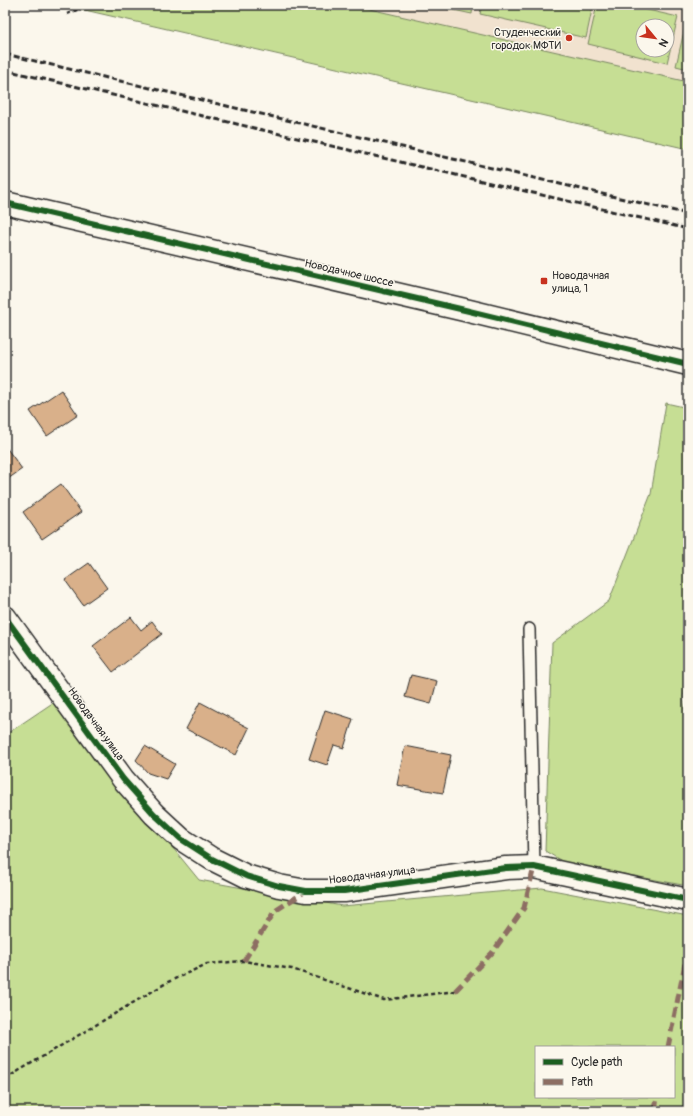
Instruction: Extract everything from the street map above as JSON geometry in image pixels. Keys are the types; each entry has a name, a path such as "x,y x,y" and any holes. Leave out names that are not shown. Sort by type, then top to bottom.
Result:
{"street":[{"name":"Новодачное шоссе","path":"5,203 469,311 688,364"},
{"name":"Новодачная улица","path":"5,617 123,779 154,814 181,839 212,859 246,876 279,886 306,891 344,891 506,868 534,867 688,900"}],"lane":[{"path":"529,629 534,867"}],"path":[{"path":"67,14 82,8 83,5"},
{"path":"5,1079 168,982 207,964 244,961 292,969 384,1000 455,991"}],"shaded area":[{"name":"Студенческий городок МФТИ","path":"352,5 688,5 688,82"}],"green space":[{"path":"63,5 352,5 688,82 688,149"},
{"path":"430,5 473,5 472,14"},
{"path":"482,5 593,5 586,38 480,14"},
{"path":"597,5 626,5 678,17 675,30 675,18 635,18 635,55 588,44"},
{"path":"688,18 688,69 676,66"},
{"path":"646,58 668,58 667,63"},
{"path":"666,403 688,408 688,669 683,697 688,732 688,886 565,863 545,851 552,643 609,601 651,494"},
{"path":"54,702 199,880 342,906 542,888 688,916 688,1111 5,1111 5,735"}],"building":[{"path":"61,390 78,415 47,436 30,411"},
{"path":"5,446 22,469 5,481"},
{"path":"61,484 81,512 42,539 23,512"},
{"path":"89,563 107,588 83,605 65,580"},
{"path":"131,617 141,630 152,621 162,634 113,672 93,646"},
{"path":"411,675 437,681 431,704 405,697"},
{"path":"200,702 249,728 236,755 186,729"},
{"path":"325,710 353,719 344,748 334,745 327,765 309,759"},
{"path":"145,746 175,764 166,779 148,773 136,760"},
{"path":"405,746 451,755 443,793 397,785"}],"railway":[{"path":"5,54 688,214"},
{"path":"5,70 688,229"}],"marked path":[{"path":"455,991 492,953 524,908 534,867"},
{"path":"244,961 275,911 306,891"},
{"path":"668,1046 688,949 685,900"},
{"path":"655,1111 657,1098"}],"cycle path":[{"path":"5,203 469,311 688,364"},
{"path":"5,617 123,779 154,814 181,839 212,859 246,876 279,886 306,891 344,891 506,868 534,867 688,900"}],"place":[{"name":"Студенческий городок МФТИ","path":"569,38"},
{"name":"Новодачная улица, 1","path":"544,281"}]}
